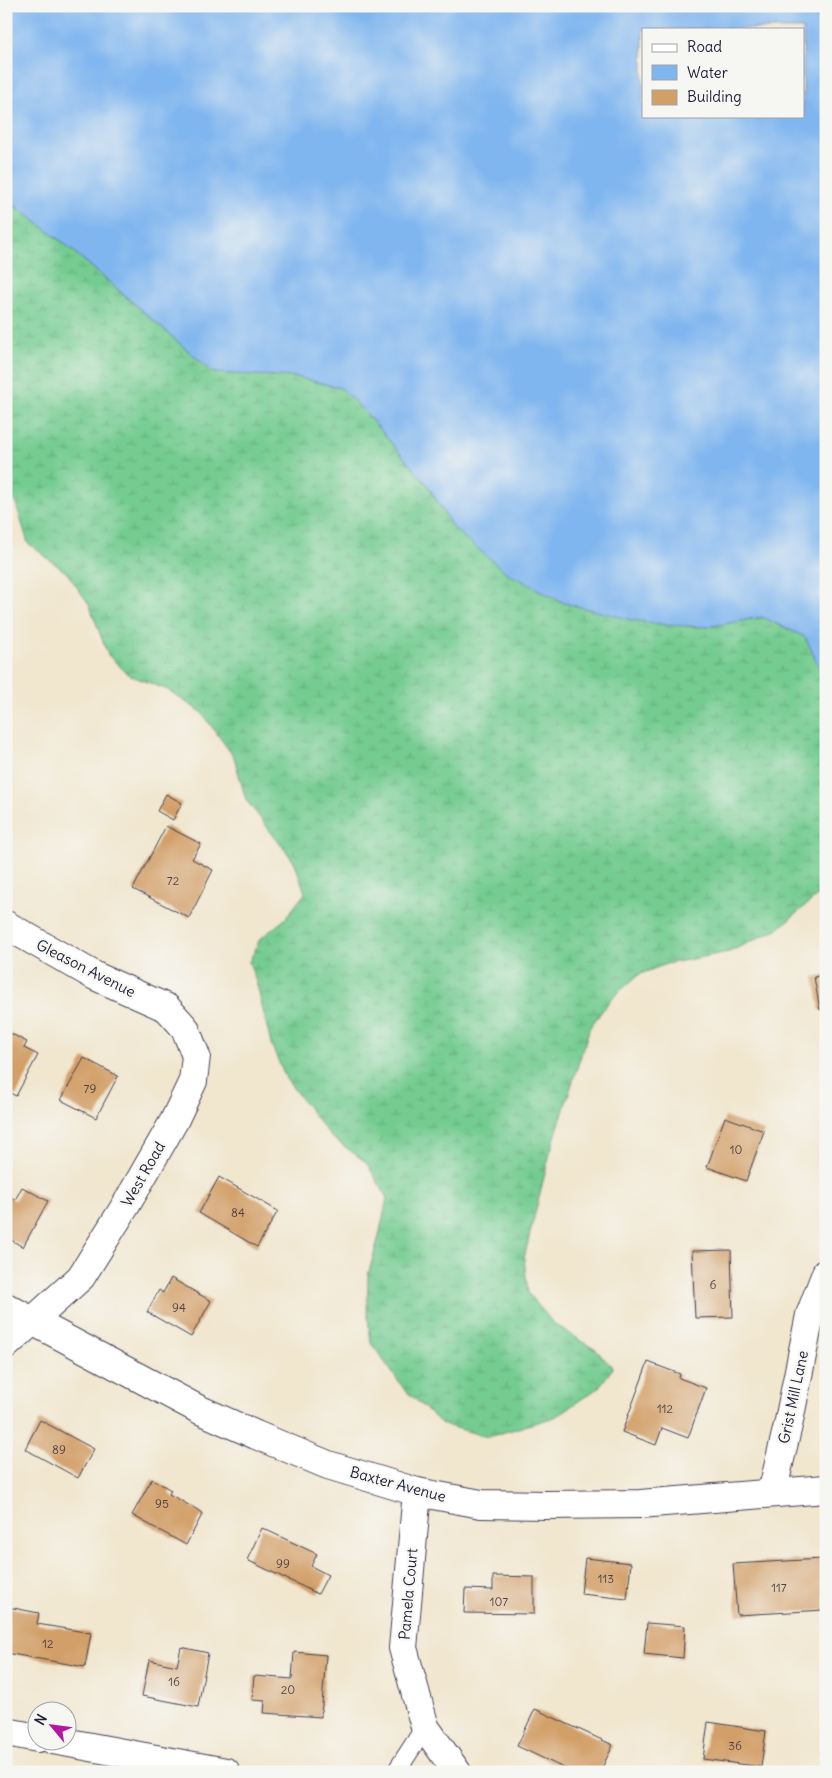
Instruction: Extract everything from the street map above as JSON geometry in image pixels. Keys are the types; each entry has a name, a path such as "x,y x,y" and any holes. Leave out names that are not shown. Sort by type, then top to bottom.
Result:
{"street":[{"name":"Gleason Avenue","path":"6,925 95,976 167,1008"},
{"name":"West Road","path":"6,1345 81,1277 126,1205 174,1121 193,1081 196,1056 185,1028 167,1008"},
{"name":"Grist Mill Lane","path":"772,1493 789,1421 810,1315 826,1273"},
{"name":"Baxter Avenue","path":"6,1307 31,1322 198,1409 328,1465 417,1492 481,1504 546,1505 640,1504 826,1489"},
{"name":"Pamela Court","path":"417,1492 403,1648 425,1728 457,1772"},
{"path":"6,1732 28,1736"},
{"path":"78,1745 226,1772"}],"lane":[{"path":"396,1772 425,1728"}],"green space":[{"path":"798,6 826,6 826,20 804,12"},
{"path":"6,199 64,243 214,373 297,377 341,388 365,412 429,487 452,527 707,627 762,617 805,637 826,681 826,897 817,896 779,928 729,952 666,964 638,975 611,999 590,1027 550,1153 524,1258 528,1293 553,1323 596,1350 613,1368 598,1388 555,1417 488,1437 442,1424 404,1389 371,1343 367,1309 368,1275 387,1198 366,1162 330,1136 286,1079 271,1044 257,985 249,962 260,939 285,919 305,893 295,863 246,800 234,757 201,712 168,690 129,675 108,655 89,604 67,573 28,543 15,501 6,494"}],"water":[{"path":"6,6 798,6 804,12 826,20 826,681 805,637 762,617 707,627 666,625 632,620 564,603 507,573 452,527 429,487 365,412 341,388 297,377 214,373 64,243 6,199"}],"building":[{"path":"166,794 182,803 173,820 157,811"},
{"path":"166,826 201,844 192,859 213,870 189,918 133,889"},
{"path":"826,974 826,1009 820,1010 814,977"},
{"path":"6,1031 27,1042 24,1048 38,1055 16,1096 6,1091"},
{"path":"84,1058 118,1076 96,1118 61,1100"},
{"path":"725,1117 764,1131 746,1181 707,1167"},
{"path":"219,1177 278,1211 257,1247 199,1213"},
{"path":"22,1187 48,1201 23,1247 6,1237 6,1195 15,1200"},
{"path":"731,1250 733,1317 695,1318 692,1251"},
{"path":"171,1278 211,1301 191,1337 147,1312 159,1290 163,1293"},
{"path":"648,1362 680,1374 679,1378 706,1388 688,1438 662,1428 656,1445 622,1432"},
{"path":"40,1420 94,1449 78,1478 25,1449"},
{"path":"152,1479 171,1490 169,1494 203,1513 186,1545 132,1515"},
{"path":"262,1528 317,1554 311,1566 328,1575 318,1594 247,1560"},
{"path":"585,1558 631,1563 627,1599 581,1594"},
{"path":"822,1559 825,1610 737,1615 733,1564"},
{"path":"493,1576 534,1577 534,1614 464,1613 465,1589 493,1590"},
{"path":"8,1607 39,1613 37,1624 91,1633 85,1667 6,1653"},
{"path":"647,1623 685,1626 683,1658 644,1654"},
{"path":"181,1647 208,1653 198,1707 142,1696 149,1660 177,1666"},
{"path":"294,1652 326,1655 321,1717 264,1713 265,1701 252,1700 254,1676 292,1679"},
{"path":"535,1709 613,1745 600,1772 572,1772 517,1746"},
{"path":"708,1722 766,1731 761,1767 703,1759"},
{"path":"824,1723 826,1723 826,1765 820,1764"}]}
